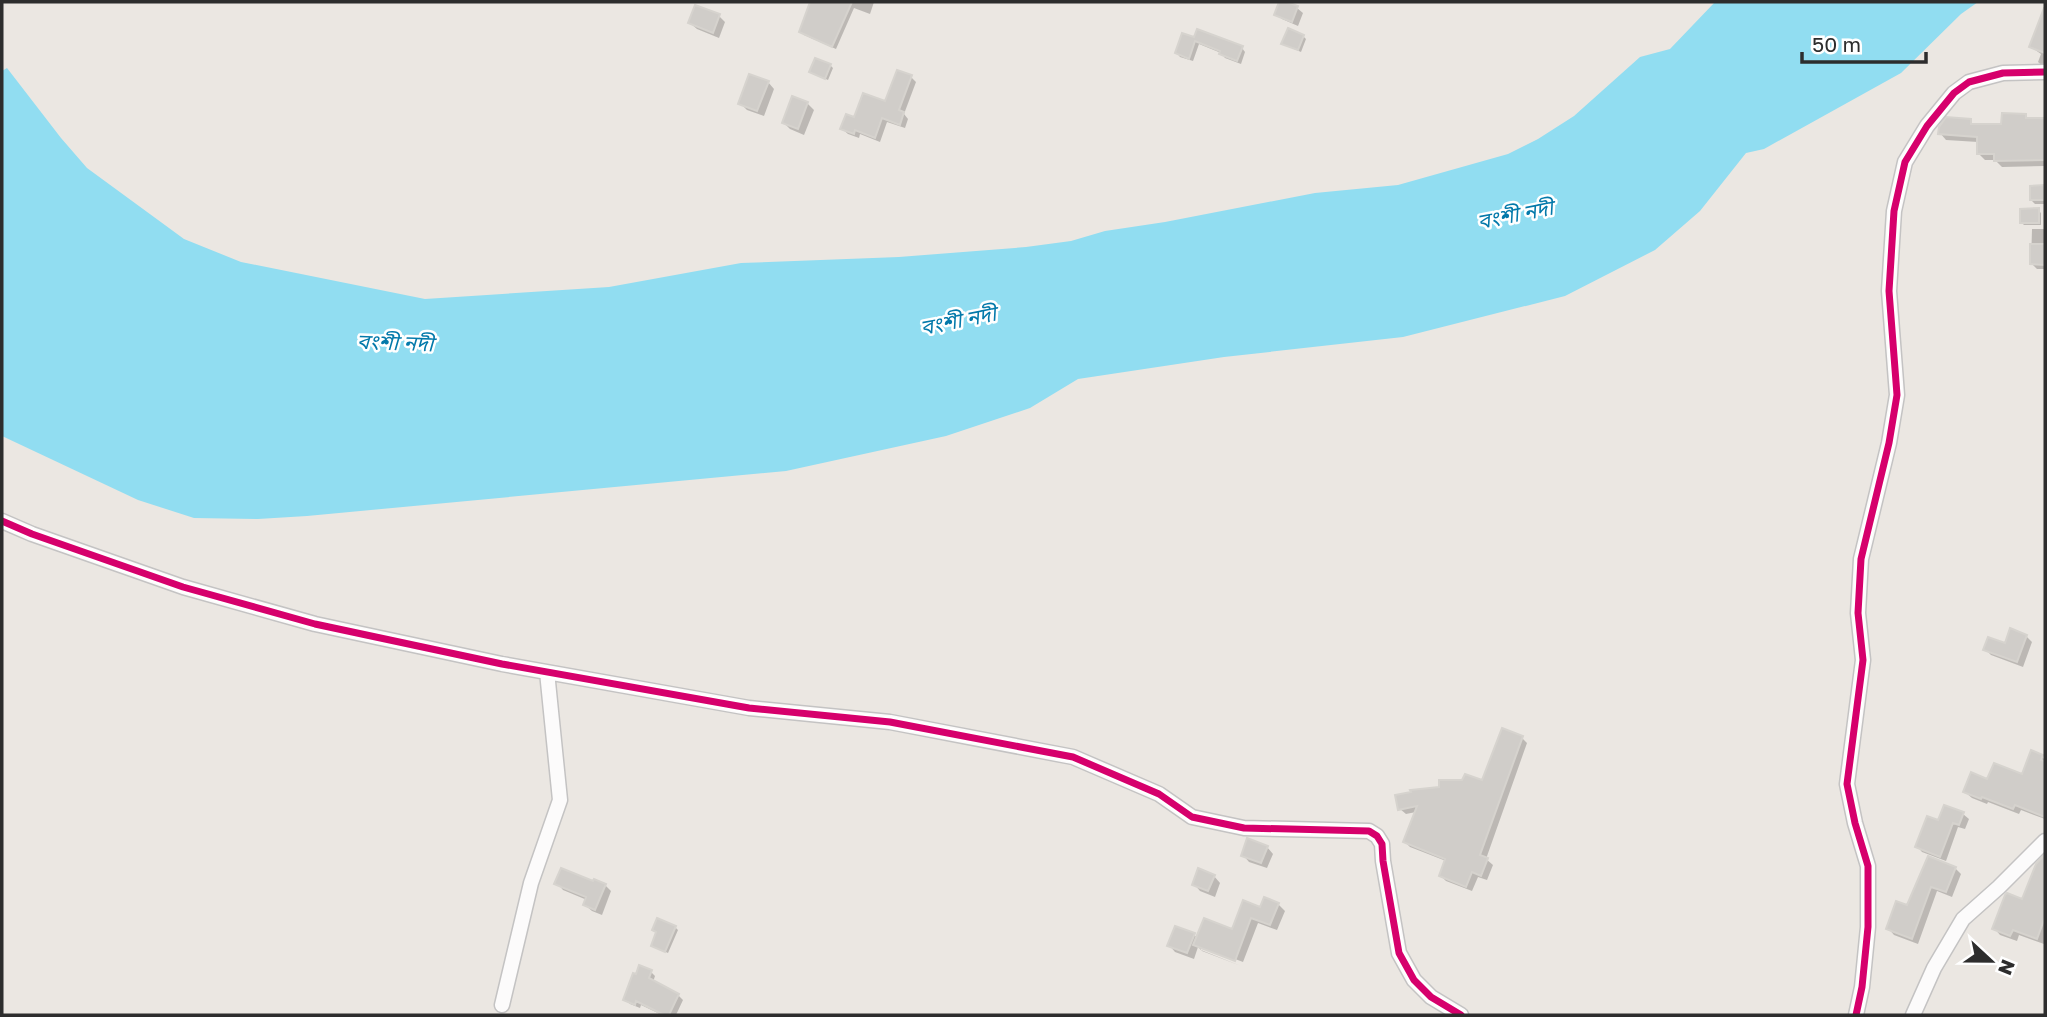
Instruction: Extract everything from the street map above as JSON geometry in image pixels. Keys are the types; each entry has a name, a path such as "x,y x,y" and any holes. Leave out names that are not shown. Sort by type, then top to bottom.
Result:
{"street":[{"path":"1856,1015 1862,987 1868,927 1868,866 1847,784 1863,660 1858,613 1861,559 1873,516 1897,395 1889,291 1894,211 1905,162 1927,126 1954,93 1969,82 2003,73 2045,72"},
{"path":"2,521 183,587 314,624 547,672 749,708 890,722 1073,757 1159,794 1192,817 1244,828 1369,831 1377,836 1382,844 1399,953 1414,980 1431,997 1461,1015"},
{"path":"502,1005 531,883 559,800 547,672"},
{"path":"1913,1015 1934,968 1963,919 2045,841"}],"water":[{"name":"বংশী নদী","path":"1715,2 1978,2 1961,14 1901,73 1764,149 1746,153 1700,211 1655,250 1565,296 1403,337 1224,357 1078,379 1030,408 946,436 786,471 307,516 258,519 194,518 138,500 2,436 2,71 7,68 87,168 184,239 241,262 425,299 609,287 741,263 899,257 1026,247 1071,241 1105,231 1315,193 1398,185 1508,154 1538,139 1574,116 1640,57 1670,49"}],"building":[{"path":"810,2 852,2 832,47 799,32"},
{"path":"1279,2 1298,6 1292,22 1274,15"},
{"path":"695,5 720,14 713,33 688,23"},
{"path":"2045,8 2045,53 2029,47"},
{"path":"1288,28 1304,35 1298,50 1281,44"},
{"path":"1197,29 1243,46 1237,61 1195,41 1189,59 1175,53 1182,33 1194,37"},
{"path":"815,58 831,64 825,79 809,72"},
{"path":"897,70 912,75 899,110 904,112 900,125 882,118 875,138 855,130 854,134 840,129 846,114 854,117 863,93 885,101"},
{"path":"749,74 769,81 757,111 738,104"},
{"path":"792,96 808,102 798,129 782,123"},
{"path":"2002,113 2026,114 2026,118 2045,118 2045,160 1994,161 1994,154 1977,154 1977,137 1938,134 1946,117 1971,119 1971,124 2001,124"},
{"path":"2044,185 2044,200 2030,200 2030,186"},
{"path":"2039,208 2039,223 2020,223 2020,209"},
{"path":"2030,244 2045,244 2045,265 2030,264"},
{"path":"2010,628 2027,635 2017,662 1983,650 1988,637 2005,643"},
{"path":"1502,728 1523,736 1480,855 1488,858 1481,876 1472,872 1466,887 1439,876 1445,859 1403,842 1417,806 1398,810 1395,795 1411,792 1410,790 1439,787 1439,780 1462,780 1465,774 1482,780"},
{"path":"2031,750 2043,755 2041,760 2045,761 2045,817 2015,805 2013,809 1963,792 1971,772 1987,779 1994,763 2022,774"},
{"path":"1944,805 1964,812 1959,825 1953,823 1940,857 1915,847 1927,816 1938,820"},
{"path":"1247,838 1268,846 1261,863 1241,856"},
{"path":"2045,854 2045,917 2037,939 2013,930 2010,936 1992,929 2005,895 2007,893 2022,899 2036,864"},
{"path":"1928,856 1956,867 1946,892 1931,887 1912,939 1886,929 1896,901 1907,905"},
{"path":"561,868 606,884 595,910 583,905 586,897 554,884"},
{"path":"1198,868 1215,875 1208,891 1192,885"},
{"path":"1264,897 1279,903 1270,925 1251,918 1235,961 1193,945 1204,918 1232,929 1243,900 1260,907"},
{"path":"657,918 676,926 665,952 651,946 656,932 652,930"},
{"path":"1175,926 1195,933 1187,953 1167,946"},
{"path":"639,965 652,970 649,978 679,994 669,1015 636,1001 635,1005 623,1000 633,973 636,974"}],"cycle path":[{"path":"1856,1015 1862,987 1868,927 1868,866 1847,784 1863,660 1858,613 1861,559 1889,443 1897,395 1889,291 1894,211 1905,162 1927,126 1954,93 1969,82 2003,73 2045,72"},
{"path":"2,521 183,587 315,624 502,664 749,708 890,722 1073,757 1159,794 1192,817 1244,828 1369,831 1377,836 1382,844 1399,953 1414,980 1431,997 1461,1015"}]}
